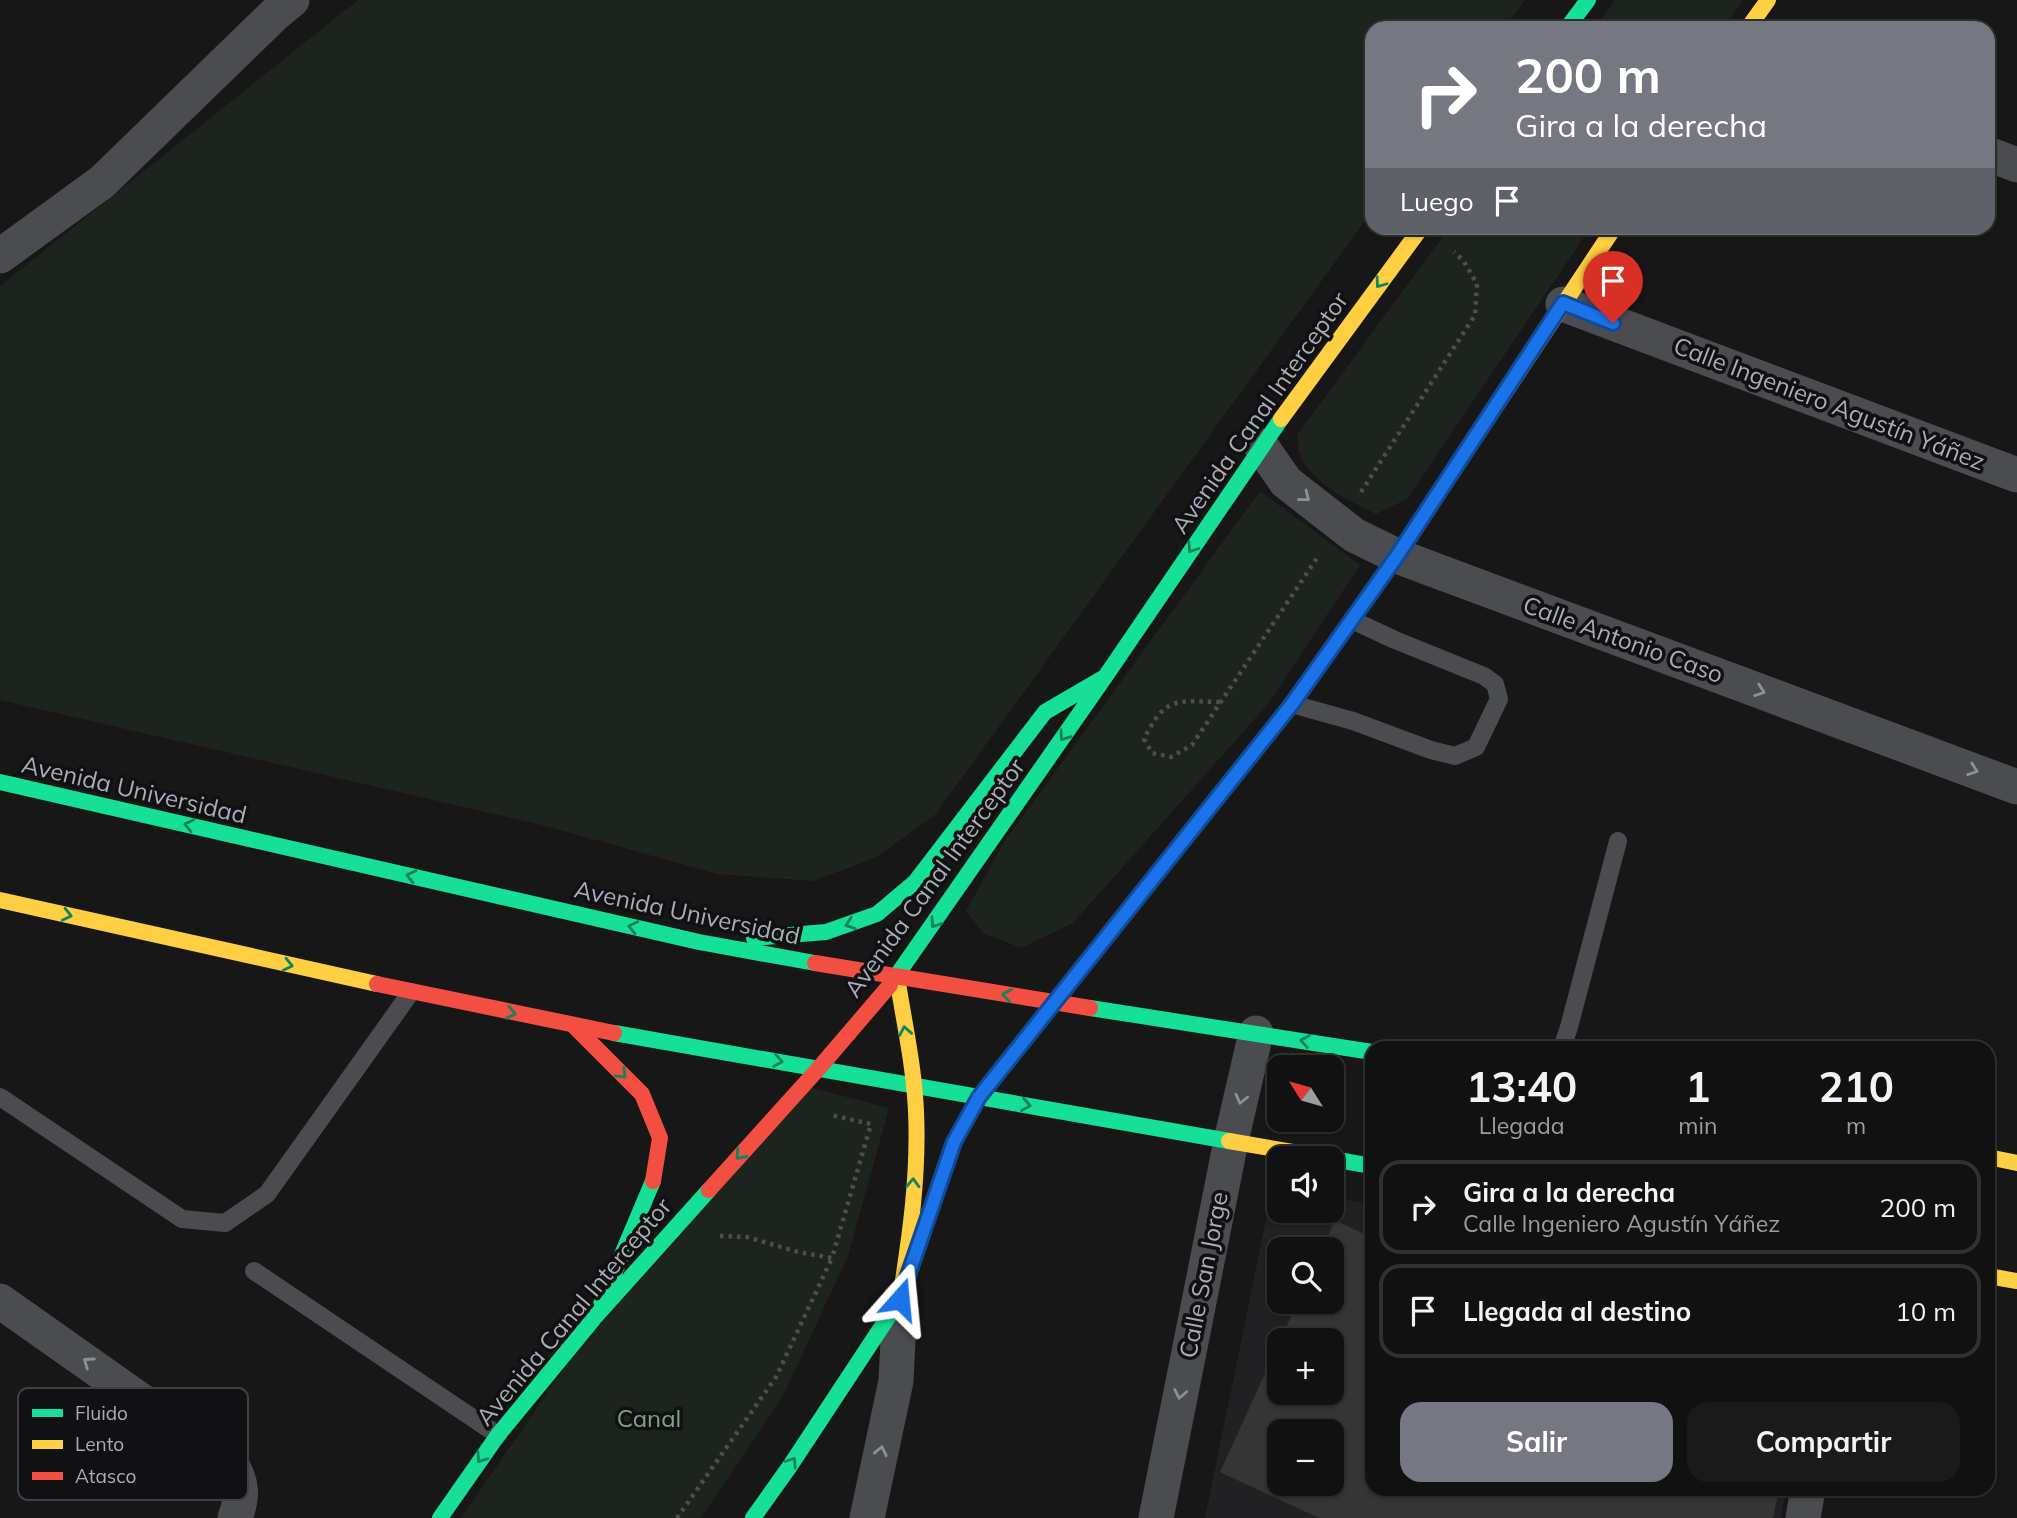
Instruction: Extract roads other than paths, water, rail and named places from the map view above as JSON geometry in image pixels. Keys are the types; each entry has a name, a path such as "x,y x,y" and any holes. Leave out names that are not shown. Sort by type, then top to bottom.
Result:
{"main road":[{"path":"1572,21 1588,0"},
{"path":"1753,21 1768,0"},
{"name":"Avenida Canal Interceptor","path":"440,1518 498,1435 596,1316 897,977 1261,446 1416,235"},
{"path":"753,1518 900,1299 954,1142 979,1097 1292,704 1397,556 1609,235"},
{"path":"699,942 826,932 877,914 915,882 1045,712 1105,677"},
{"name":"Avenida Universidad","path":"0,782 699,942 897,977 1365,1051"},
{"path":"0,900 574,1026 1267,1148"},
{"path":"897,977 914,1085 915,1134 912,1221 900,1299"},
{"path":"574,1026 642,1094 660,1138 653,1183 596,1316"},
{"path":"1995,1158 2017,1163"},
{"path":"1344,1161 1365,1165"},
{"path":"1995,1277 2017,1281"}],"street":[{"path":"0,256 102,182 292,0"},
{"path":"1995,157 2017,165"},
{"name":"Calle Ingeniero Agustín Yáñez","path":"1563,303 2017,475"},
{"name":"Calle Antonio Caso","path":"1261,446 1286,482 1354,535 1397,556 2017,787"},
{"name":"Calle San Jorge","path":"1156,1518 1231,1141 1256,1033"},
{"path":"867,1518 896,1381 900,1299"},
{"path":"0,1301 123,1388"},
{"path":"1803,1518 1807,1496"},
{"path":"235,1518 241,1500"}],"lane":[{"path":"1292,704 1353,721 1431,750 1455,756 1476,747 1499,699 1494,684 1484,676 1353,620"},
{"path":"1564,1041 1618,841"},
{"path":"0,1097 181,1219 225,1223 267,1194 411,992"},
{"path":"254,1271 498,1435"}],"park label":[{"name":"Canal","path":"649,1419"}]}
